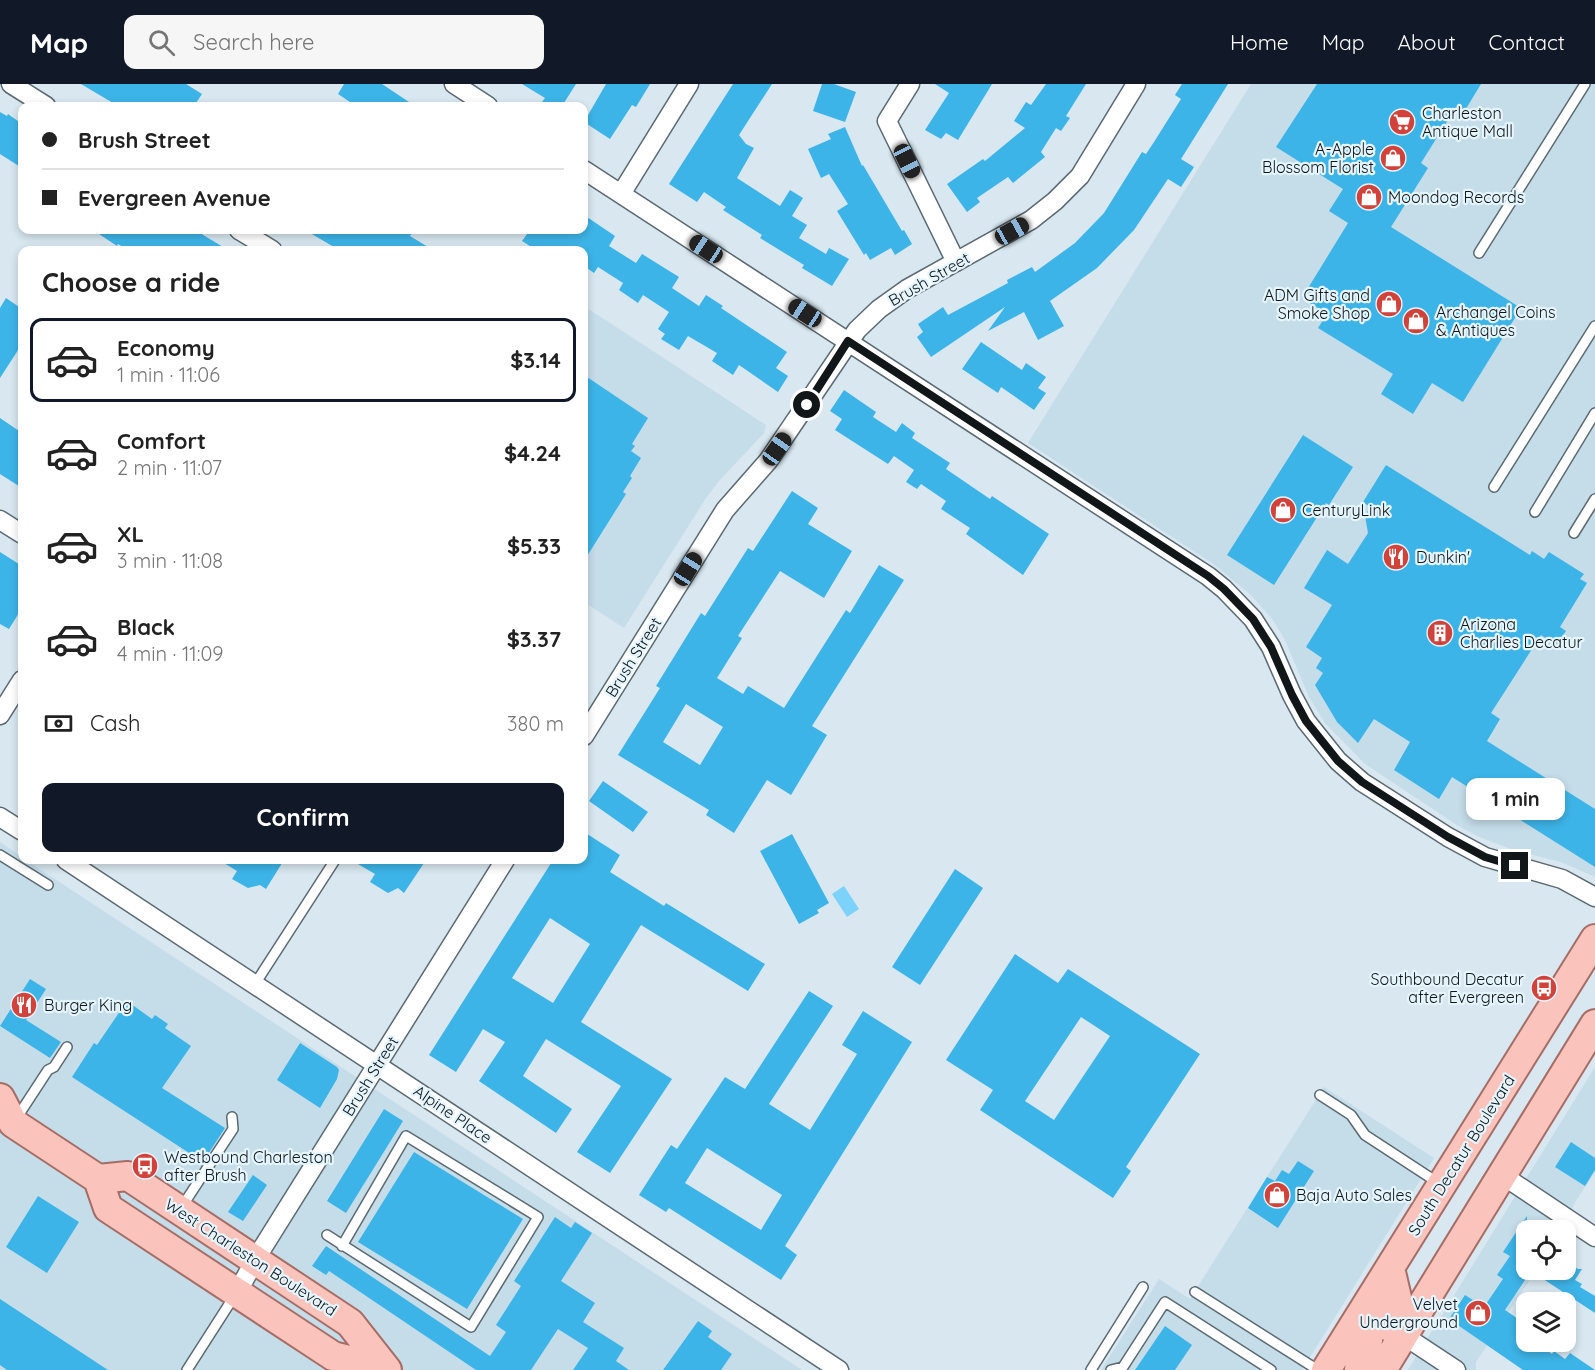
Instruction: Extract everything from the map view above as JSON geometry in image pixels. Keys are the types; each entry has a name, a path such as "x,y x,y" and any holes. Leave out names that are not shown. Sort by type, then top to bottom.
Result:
{"main road":[{"name":"South Decatur Boulevard","path":"1326,1370 1595,939"},
{"path":"1382,1370 1595,1024"},
{"path":"0,1098 7,1123 98,1179"},
{"name":"West Charleston Boulevard","path":"128,1176 350,1323 387,1370 333,1356 108,1208 98,1179 128,1176"},
{"path":"1390,1268 1397,1298 1383,1323 1403,1335"},
{"path":"1359,1370 1370,1337 1368,1328 1360,1317"}],"street":[{"path":"10,84 39,102"},
{"path":"621,194 689,84"},
{"path":"910,84 887,121 956,262"},
{"name":"Brush Street","path":"588,730 725,510 768,461 848,341 879,309 907,289 1031,220 1055,201 1080,176 1136,84"},
{"path":"462,86 483,102"},
{"path":"588,173 1208,576 1246,612 1267,640 1280,664 1292,695 1318,738 1338,761 1362,782 1448,837 1485,857 1562,879 1595,897"},
{"path":"246,234 265,246"},
{"path":"0,519 18,531"},
{"path":"0,715 18,686"},
{"path":"0,816 18,828"},
{"name":"Alpine Place","path":"72,864 839,1370"},
{"name":"Brush Street","path":"237,1293 255,1260 502,864"},
{"path":"1502,1175 1595,1237"},
{"path":"1403,1335 1456,1370"}],"lane":[{"path":"1479,253 1585,84"},
{"path":"1494,487 1595,326"},
{"path":"1535,512 1595,413"},
{"path":"1574,532 1595,499"},
{"path":"0,855 48,885"},
{"path":"255,984 332,864"},
{"path":"7,1123 68,1047"},
{"path":"1320,1095 1351,1115 1365,1135 1442,1185"},
{"path":"179,1210 233,1129 232,1117"},
{"path":"327,1235 342,1245 471,1327 538,1217 406,1136 342,1245"},
{"path":"1091,1370 1143,1287"},
{"path":"1195,1292 1318,1370"},
{"path":"187,1370 237,1293"},
{"path":"1111,1370 1123,1367 1165,1302 1271,1370"}],"shaded area":[{"path":"1251,84 1595,84 1595,877 1561,862 1513,850 1477,836 1365,764 1325,723 1309,697 1285,640 1273,620 1251,595 1212,563 1028,443"},
{"path":"588,309 766,425 764,433 706,498 624,628 588,605"},
{"path":"0,842 18,854 18,864 32,864 802,1370 0,1370"},
{"path":"1595,1067 1595,1172 1575,1202 1567,1220 1516,1220 1516,1280 1530,1280 1522,1292 1516,1292 1516,1301 1476,1362 1476,1370 1408,1370"},
{"path":"1324,1087 1434,1158 1302,1370 1101,1370 1159,1279 1190,1299"}],"water":[{"path":"844,886 859,909 847,917 832,894"}],"building":[{"path":"81,84 186,84 202,94 197,102 111,102"},
{"path":"344,84 382,84 409,102 350,102 338,94"},
{"path":"522,84 576,84 565,102 542,102 545,98"},
{"path":"606,84 650,84 636,107 632,105 610,139 588,125 588,115"},
{"path":"733,84 772,84 739,135 746,144 754,148 737,178 780,206 790,190 803,198 792,216 807,225 799,238 826,254 829,248 849,259 832,286 802,268 804,265 760,238 762,235 723,210 726,207 704,192 697,202 669,184"},
{"path":"822,84 834,84 856,92 845,122 813,111"},
{"path":"935,84 992,84 958,140 946,133 941,139 925,130 949,93"},
{"path":"1046,84 1086,84 1066,116 1070,118 1061,131 1056,128 1041,152 1045,157 1013,183 1008,177 977,198 980,202 967,212 947,184 983,159 985,161 1025,128 1014,121 1026,102 1031,105"},
{"path":"1182,84 1228,84 1181,159 1194,167 1181,187 1168,179 1134,230 1097,268 1050,301 1064,326 1038,340 1024,312 988,331 1005,307 931,357 917,337 923,332 918,324 943,307 948,315 1008,283 1007,280 1032,267 1035,272 1075,243 1104,213 1142,152 1146,154 1181,99 1175,95"},
{"path":"1317,84 1481,84 1464,112 1456,107 1421,163 1428,168 1391,227 1521,308 1463,402 1432,383 1413,414 1381,394 1393,374 1318,328 1327,314 1302,298 1348,223 1329,211 1343,189 1276,147"},
{"path":"0,112 7,116 8,114 18,121 18,165 0,154"},
{"path":"845,127 862,166 912,244 895,255 891,248 870,260 866,253 864,255 837,211 848,204 829,174 821,178 808,149 831,139 828,134"},
{"path":"588,218 615,236 609,246 636,263 642,254 679,277 672,288 699,306 706,295 723,306 721,308 787,352 776,368 788,376 778,392 739,365 733,375 712,361 717,353 688,336 679,350 661,339 665,334 658,329 669,312 643,295 638,303 619,290 623,283 598,267 594,273 588,269 588,246 530,246 522,241 527,234 588,234"},
{"path":"99,234 202,234 221,246 121,246 118,244 117,246"},
{"path":"312,234 411,234 410,236 426,246 332,246"},
{"path":"6,298 18,306 18,350 0,378 0,308"},
{"path":"981,342 1022,370 1026,363 1046,377 1038,388 1046,393 1034,410 1001,387 998,393 962,369"},
{"path":"588,378 648,418 632,444 635,446 631,451 641,458 623,492 626,494 588,555"},
{"path":"844,390 876,412 873,417 896,432 902,423 915,433 912,438 950,463 946,469 990,499 992,496 1049,534 1023,575 966,534 970,528 941,509 946,501 921,484 917,489 906,482 914,470 894,456 888,464 835,430 842,419 830,411"},
{"path":"0,418 18,430 18,485 0,474"},
{"name":"CenturyLink","path":"1303,435 1353,467 1329,505 1326,503 1274,585 1227,555"},
{"name":"Arizona Charlies Decatur","path":"1386,465 1530,555 1532,551 1544,559 1549,552 1584,574 1580,579 1587,583 1560,627 1566,631 1556,645 1541,635 1491,713 1500,719 1487,741 1595,809 1595,867 1452,777 1439,799 1394,770 1410,742 1374,719 1358,743 1337,722 1315,685 1323,673 1316,668 1322,658 1306,647 1332,605 1304,588 1327,550 1348,564 1368,533 1365,516 1370,507 1363,502"},
{"path":"792,491 818,508 808,524 852,551 824,598 780,571 738,636 742,638 717,678 743,694 748,686 784,708 846,610 850,613 879,565 904,580 812,726 827,735 791,795 767,780 734,833 706,815 709,810 618,755 660,688 656,686 701,613 705,616 748,548 753,551","holes":["686,704 723,727 700,765 663,742"]},
{"path":"0,552 18,563 18,614 9,629 0,624"},
{"path":"603,781 648,812 633,832 589,801"},
{"path":"792,834 829,903 817,910 819,913 799,924 760,851"},
{"path":"588,835 620,855 610,872 664,906 666,903 765,964 748,991 641,925 581,1022 672,1079 610,1173 577,1152 621,1086 546,1039 523,1076 572,1109 556,1133 479,1081 505,1042 483,1029 456,1072 429,1055 550,864 588,864","holes":["550,918 590,944 553,1003 512,978"]},
{"path":"226,864 282,864 266,889 260,885 248,888 232,879 237,871"},
{"path":"358,864 423,864 404,893 398,888 388,893 370,882 375,874"},
{"path":"955,869 983,888 920,985 892,967"},
{"path":"1015,954 1058,983 1068,969 1200,1054 1126,1167 1131,1171 1113,1198 980,1110 993,1090 946,1060","holes":["1081,1017 1110,1036 1054,1120 1025,1101"]},
{"name":"Burger King","path":"30,979 46,989 26,1020 61,1042 50,1058 0,1026"},
{"path":"809,991 833,1006 769,1104 810,1130 857,1054 842,1045 863,1011 912,1042 785,1246 797,1255 781,1280 669,1208 666,1212 639,1195 671,1145 677,1149 725,1077 745,1089","holes":["707,1148 782,1195 761,1230 685,1183"]},
{"path":"127,1001 152,1019 155,1015 168,1024 165,1028 191,1046 162,1088 225,1128 203,1162 72,1077 94,1043 97,1045"},
{"path":"300,1043 339,1070 337,1079 320,1108 277,1080"},
{"path":"384,1109 403,1121 346,1213 327,1201"},
{"path":"1571,1142 1595,1158 1595,1170 1585,1186 1555,1167"},
{"path":"414,1152 523,1219 467,1309 358,1242"},
{"name":"Baja Auto Sales","path":"1298,1161 1314,1171 1278,1228 1248,1208 1267,1177 1275,1181 1282,1170 1289,1174"},
{"path":"253,1175 267,1185 243,1221 228,1212"},
{"path":"38,1196 79,1222 47,1273 6,1247"},
{"path":"555,1217 571,1228 575,1222 592,1233 561,1281 595,1303 583,1322 624,1348 616,1361 629,1370 573,1370 588,1348 558,1329 531,1370 476,1370 329,1271 326,1275 312,1266 326,1246 490,1356 506,1332 496,1325 521,1286 514,1281"},
{"path":"1516,1232 1516,1280 1525,1280 1505,1310 1516,1318 1516,1352 1549,1352 1552,1354 1555,1352 1565,1359 1570,1353 1595,1370 1523,1370 1449,1319 1465,1295 1484,1307 1503,1279 1497,1275 1510,1256 1503,1252"},
{"path":"1576,1268 1582,1269 1576,1278"},
{"path":"1545,1280 1575,1280 1582,1284 1580,1287 1595,1296 1595,1313 1576,1301 1576,1292 1563,1292"},
{"path":"0,1299 108,1370 7,1370 0,1365"},
{"path":"698,1321 712,1331 708,1337 732,1354 721,1370 663,1370"},
{"path":"1165,1326 1192,1345 1175,1370 1135,1370"}],"place":[{"name":"Charleston Antique Mall","path":"1402,122"},
{"name":"A-Apple Blossom Florist","path":"1393,158"},
{"name":"Moondog Records","path":"1369,197"},
{"name":"ADM Gifts and Smoke Shop","path":"1389,304"},
{"name":"Archangel Coins & Antiques","path":"1416,321"},
{"name":"CenturyLink","path":"1283,510"},
{"name":"Dunkin'","path":"1396,557"},
{"name":"Arizona Charlies Decatur","path":"1440,633"},
{"name":"Southbound Decatur after Evergreen","path":"1544,988"},
{"name":"Burger King","path":"24,1005"},
{"name":"Westbound Charleston after Brush","path":"145,1166"},
{"name":"Baja Auto Sales","path":"1277,1195"},
{"name":"Velvet Underground","path":"1478,1313"}],"route":[{"path":"807,405 848,341 1080,492 1208,576 1224,589 1253,619 1271,647 1292,695 1318,738 1338,761 1362,782 1448,837 1485,857 1515,866"}]}
